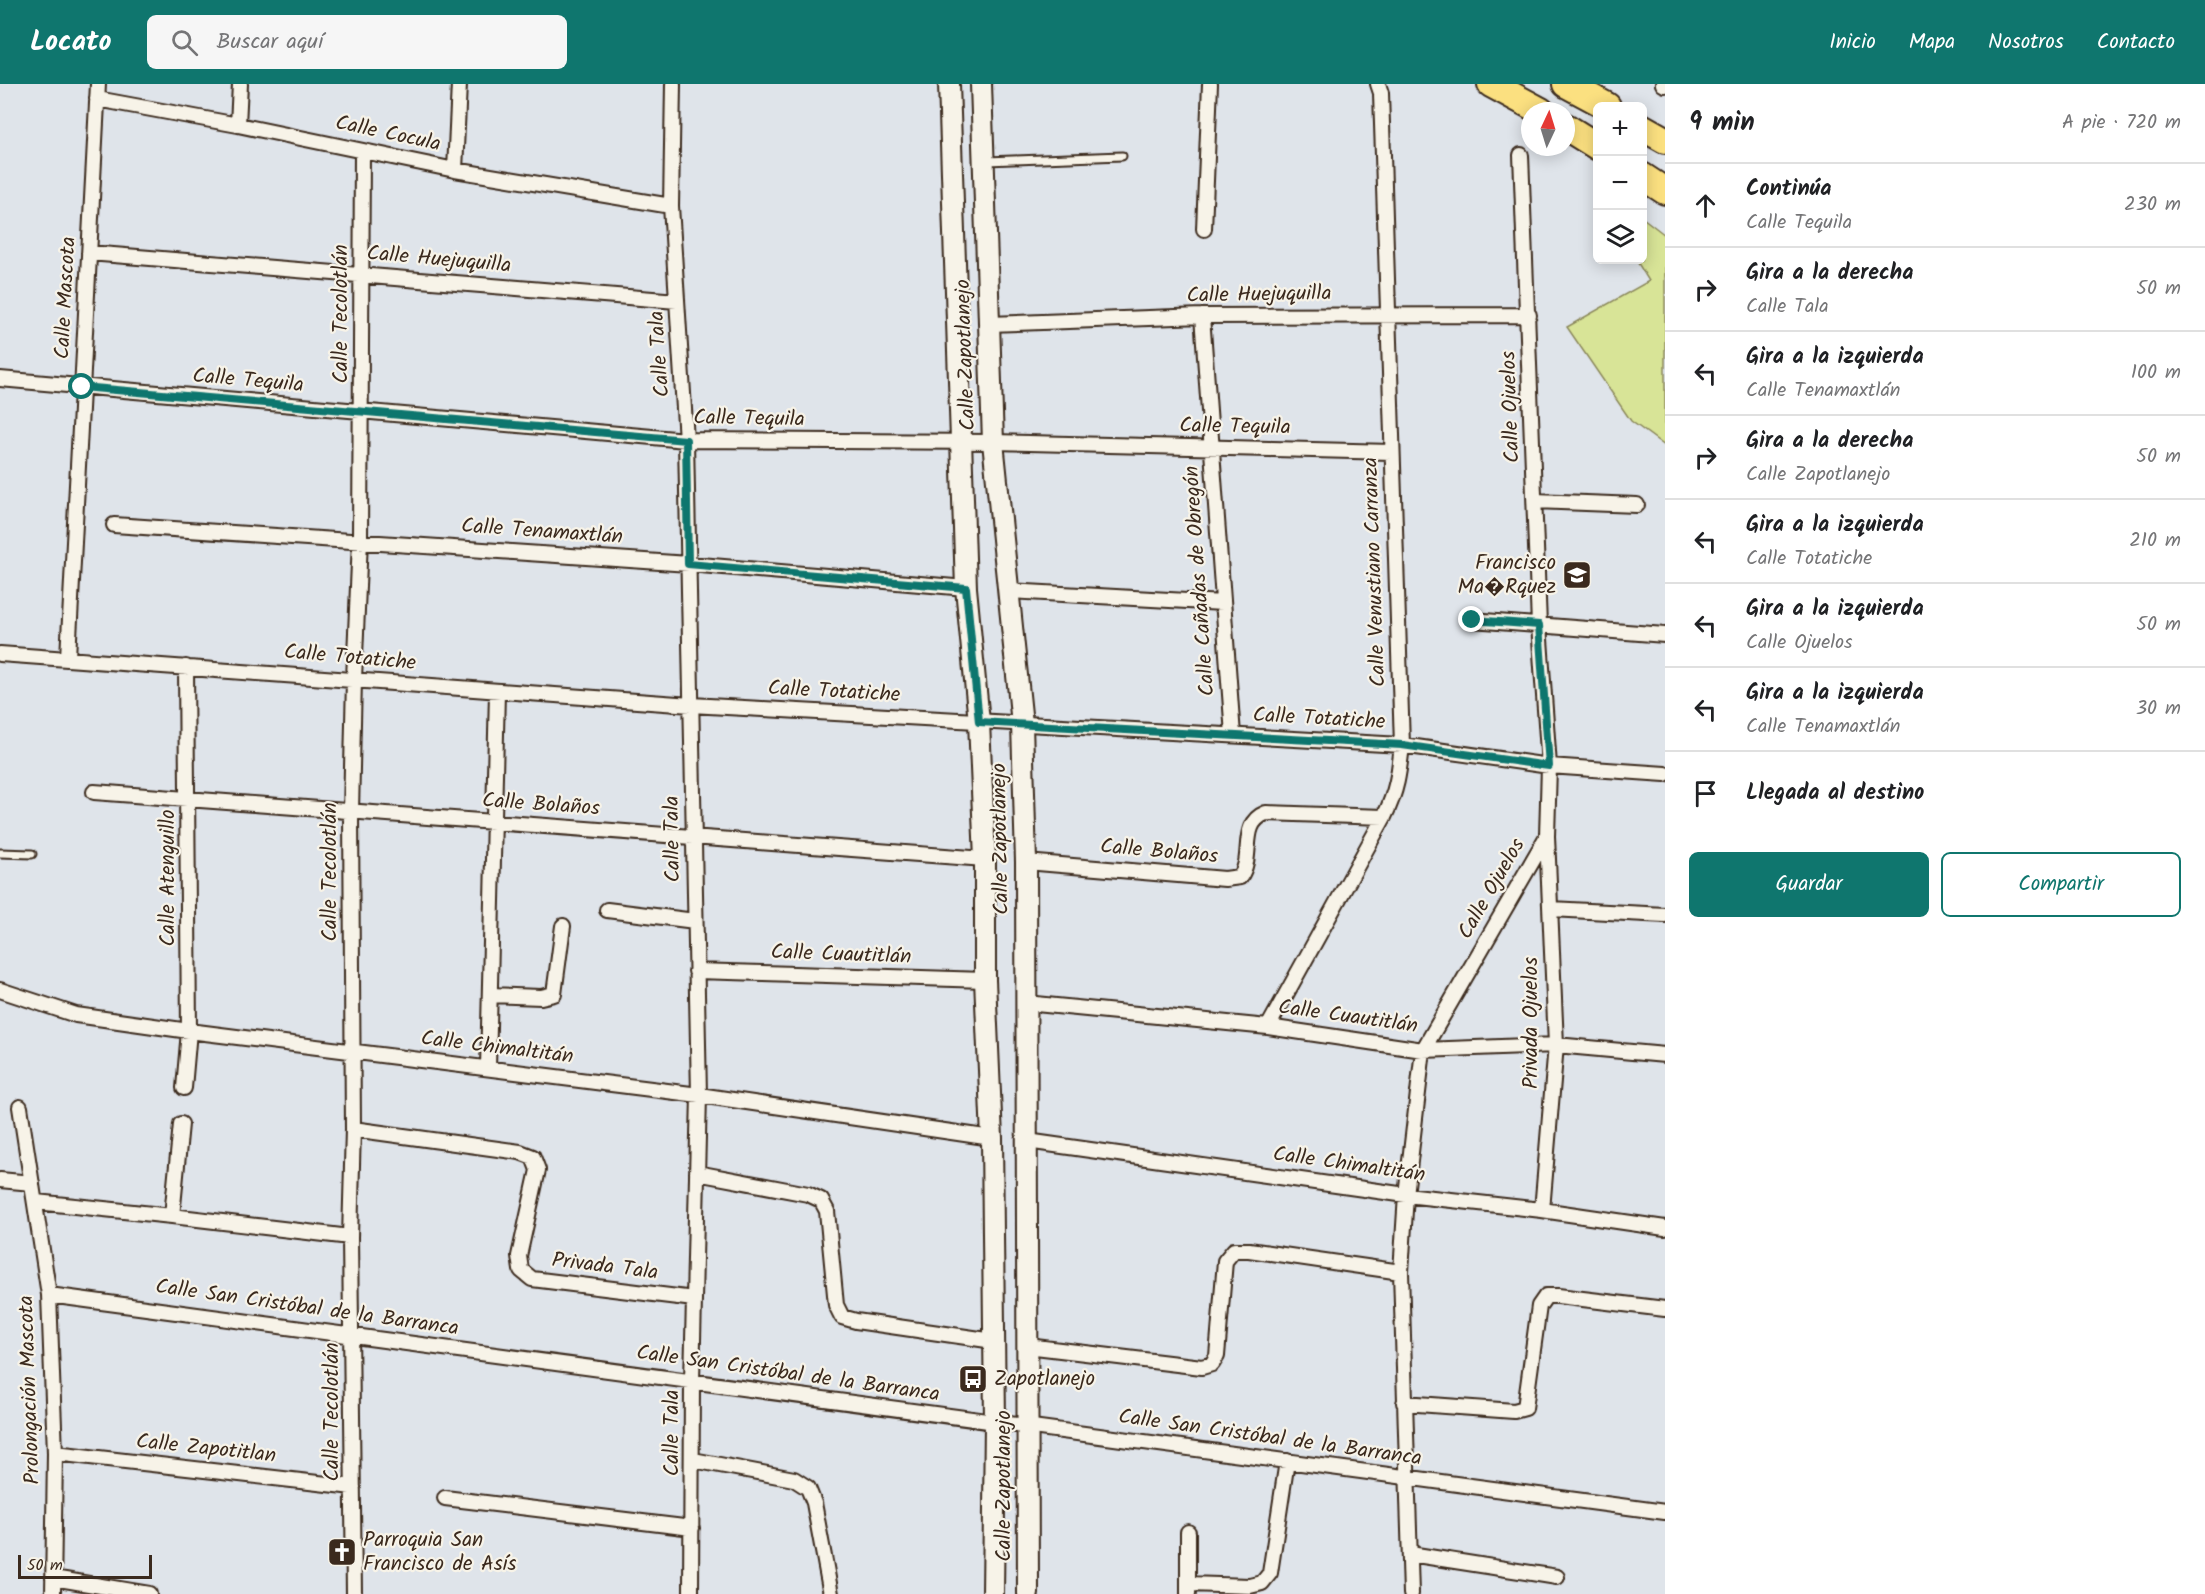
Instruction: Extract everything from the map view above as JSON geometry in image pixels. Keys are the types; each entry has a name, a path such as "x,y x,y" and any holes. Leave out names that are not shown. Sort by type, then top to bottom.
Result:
{"highway":[{"path":"1491,84 1524,102"},
{"path":"1566,84 1600,102"},
{"path":"1647,130 1665,140"},
{"path":"1575,133 1593,144"},
{"path":"1647,179 1665,191"}],"street":[{"name":"Calle Mascota","path":"68,657 98,84"},
{"path":"238,125 240,84"},
{"path":"455,170 459,84"},
{"name":"Calle Tala","path":"672,84 671,206 686,440 699,1095 692,1381 691,1594"},
{"name":"Calle Zapotlanejo","path":"949,84 966,588 979,722 985,859 985,980 992,1138 993,1594"},
{"name":"Calle Zapotlanejo","path":"981,84 993,442 1022,724 1026,862 1028,1594"},
{"path":"1203,230 1210,84"},
{"name":"Calle Venustiano Carranza","path":"1268,1027 1384,817 1398,783 1402,745 1381,93 1378,84"},
{"name":"Calle Cocula","path":"97,99 238,125 455,170 671,206"},
{"name":"Calle Tecolotlán","path":"354,1594 351,812 360,540 362,151"},
{"name":"Calle Ojuelos","path":"1411,1594 1401,1272 1406,1195 1424,1050 1547,836 1549,766 1539,625 1529,315 1521,156"},
{"name":"Calle Huejuquilla","path":"89,253 678,301"},
{"name":"Calle Huejuquilla","path":"989,324 1202,316 1529,315"},
{"name":"Calle Cañadas de Obregón","path":"1202,316 1233,735"},
{"name":"Calle Tequila","path":"0,380 686,440 993,442 1392,452"},
{"path":"1535,501 1637,505"},
{"name":"Calle Tenamaxtlán","path":"114,525 688,564 966,588"},
{"path":"1008,591 1223,603"},
{"path":"1472,620 1665,635"},
{"name":"Calle Totatiche","path":"0,654 68,657 496,692 692,705 1402,745 1549,766 1665,774"},
{"name":"Calle Atenguillo","path":"184,1088 189,1032 189,800 186,666"},
{"path":"488,1068 496,692"},
{"name":"Calle Bolaños","path":"94,792 985,859"},
{"name":"Calle Bolaños","path":"1026,862 1225,879 1240,877 1246,869 1251,827 1257,817 1266,813 1384,817"},
{"name":"Privada Ojuelos","path":"1542,1210 1557,1046 1547,836"},
{"path":"1551,909 1665,915"},
{"path":"607,910 695,921"},
{"path":"490,995 541,997 554,994 563,926"},
{"name":"Calle Cuautitlán","path":"696,971 985,980"},
{"name":"Calle Chimaltitán","path":"0,990 76,1015 189,1032 699,1095 992,1138"},
{"name":"Calle Cuautitlán","path":"1026,1002 1268,1027 1424,1050 1557,1046 1665,1055"},
{"name":"Prolongación Mascota","path":"20,1107 49,1295 55,1453 53,1594"},
{"path":"172,1216 181,1124"},
{"name":"Privada Tala","path":"353,1129 520,1152 533,1157 538,1170 519,1256 521,1270 532,1279 694,1299"},
{"name":"Calle Chimaltitán","path":"1027,1141 1406,1195 1542,1210 1665,1228"},
{"path":"697,1173 808,1194 821,1200 827,1211 837,1305 842,1317 994,1341"},
{"path":"0,1180 32,1183"},
{"path":"36,1202 351,1237"},
{"path":"1028,1346 1202,1367 1212,1364 1217,1356 1225,1261 1234,1250 1249,1250 1401,1272"},
{"name":"Calle San Cristóbal de la Barranca","path":"49,1295 1665,1512"},
{"path":"1404,1403 1514,1411 1525,1408 1539,1306 1546,1296 1665,1309"},
{"name":"Calle Zapotitlan","path":"55,1453 353,1487"},
{"path":"693,1460 794,1479 808,1488 814,1503 831,1594"},
{"path":"1188,1532 1188,1589 1251,1586 1262,1583 1270,1573 1287,1461"},
{"path":"445,1498 692,1528"},
{"path":"1410,1554 1557,1577"},
{"path":"54,1578 149,1594"}],"lane":[{"path":"984,161 1122,156"},
{"path":"0,853 32,854"}],"green space":[{"path":"1647,221 1665,235 1665,446 1631,421 1567,327 1649,281 1638,264 1647,264"}],"place":[{"name":"Francisco Ma�Rquez","path":"1577,575"},
{"name":"Zapotlanejo","path":"973,1379"},
{"name":"Parroquia San Francisco de Asís","path":"342,1552"}],"route":[{"path":"82,387 686,440 688,564 966,588 979,722 1402,745 1549,766 1539,625 1472,620"}]}
